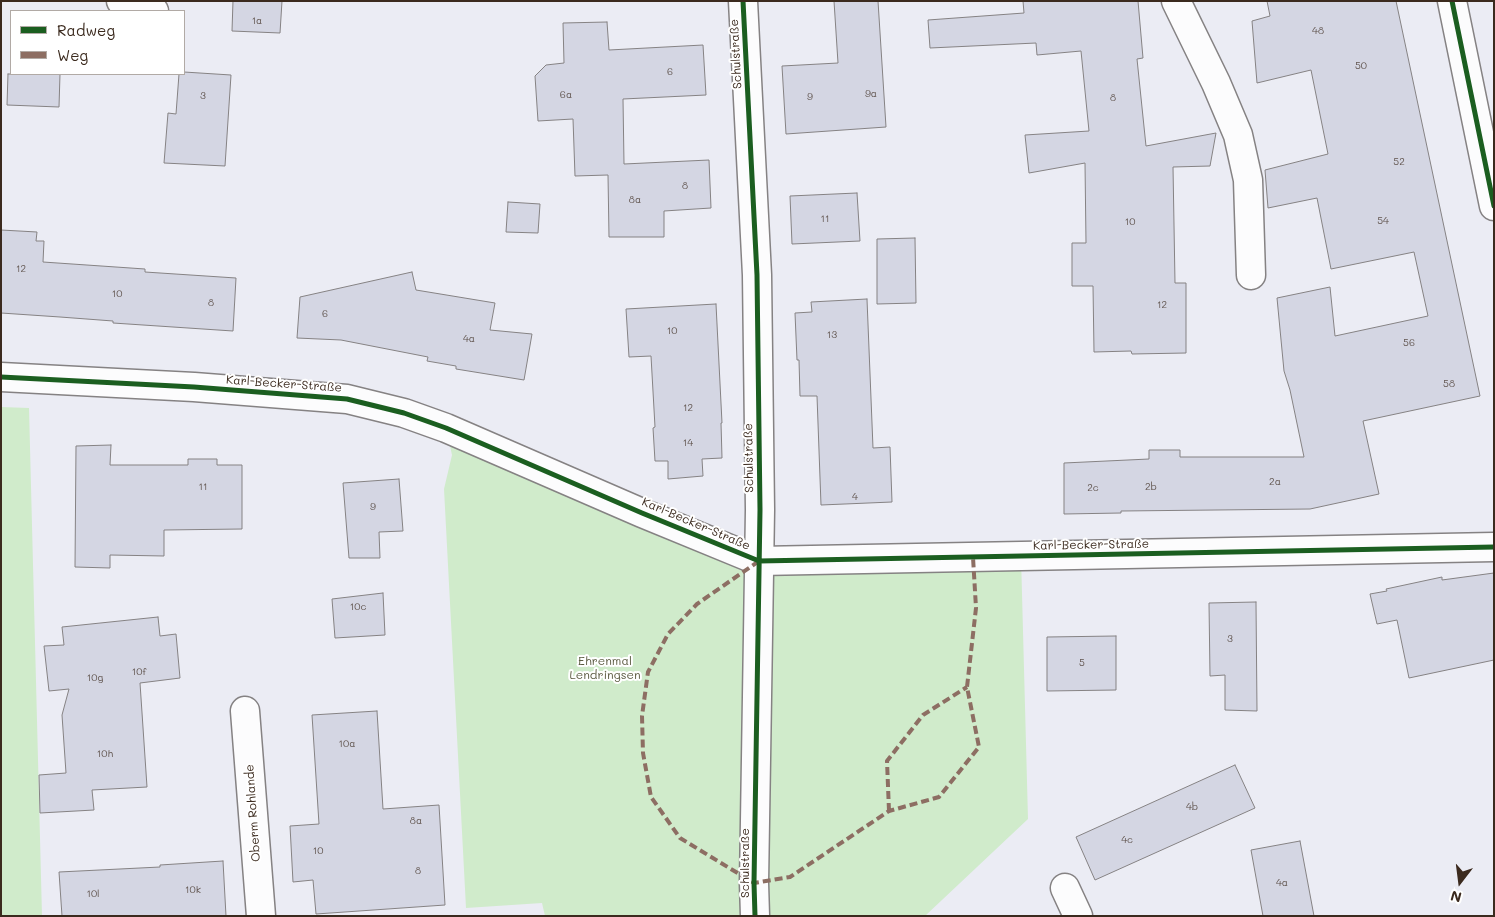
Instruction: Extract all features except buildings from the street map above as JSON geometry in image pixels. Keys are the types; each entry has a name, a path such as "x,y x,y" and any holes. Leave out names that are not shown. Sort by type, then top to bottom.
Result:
{"street":[{"path":"121,1 151,10"},
{"name":"Schulstraße","path":"743,1 757,276 760,510 755,916"},
{"path":"1176,1 1216,82 1238,135 1248,180 1251,275"},
{"path":"1452,1 1494,206"},
{"name":"Karl-Becker-Straße","path":"1,377 194,387 347,399 404,413 446,428 758,561 1494,547"},
{"name":"Oberm Rohlande","path":"245,711 261,916"},
{"path":"1065,888 1078,916"}],"green space":[{"path":"1,407 29,408 42,916 1,916"},
{"name":"Ehrenmal Lendringsen","path":"446,428 759,561 1021,556 1028,819 925,916 545,916 542,903 466,908 444,489 452,455"}],"marked path":[{"path":"759,561 697,604 668,634 648,672 642,716 643,753 651,797 680,838 754,883 790,877 889,811 939,797 979,747 967,687 976,608 973,557"},
{"path":"889,811 887,761 923,715 967,687"}],"cycle path":[{"path":"743,1 757,275 760,510 755,916"},
{"path":"1452,1 1494,206"},
{"path":"1,377 194,387 347,399 404,413 446,428 642,513 759,561 1494,547"}]}
